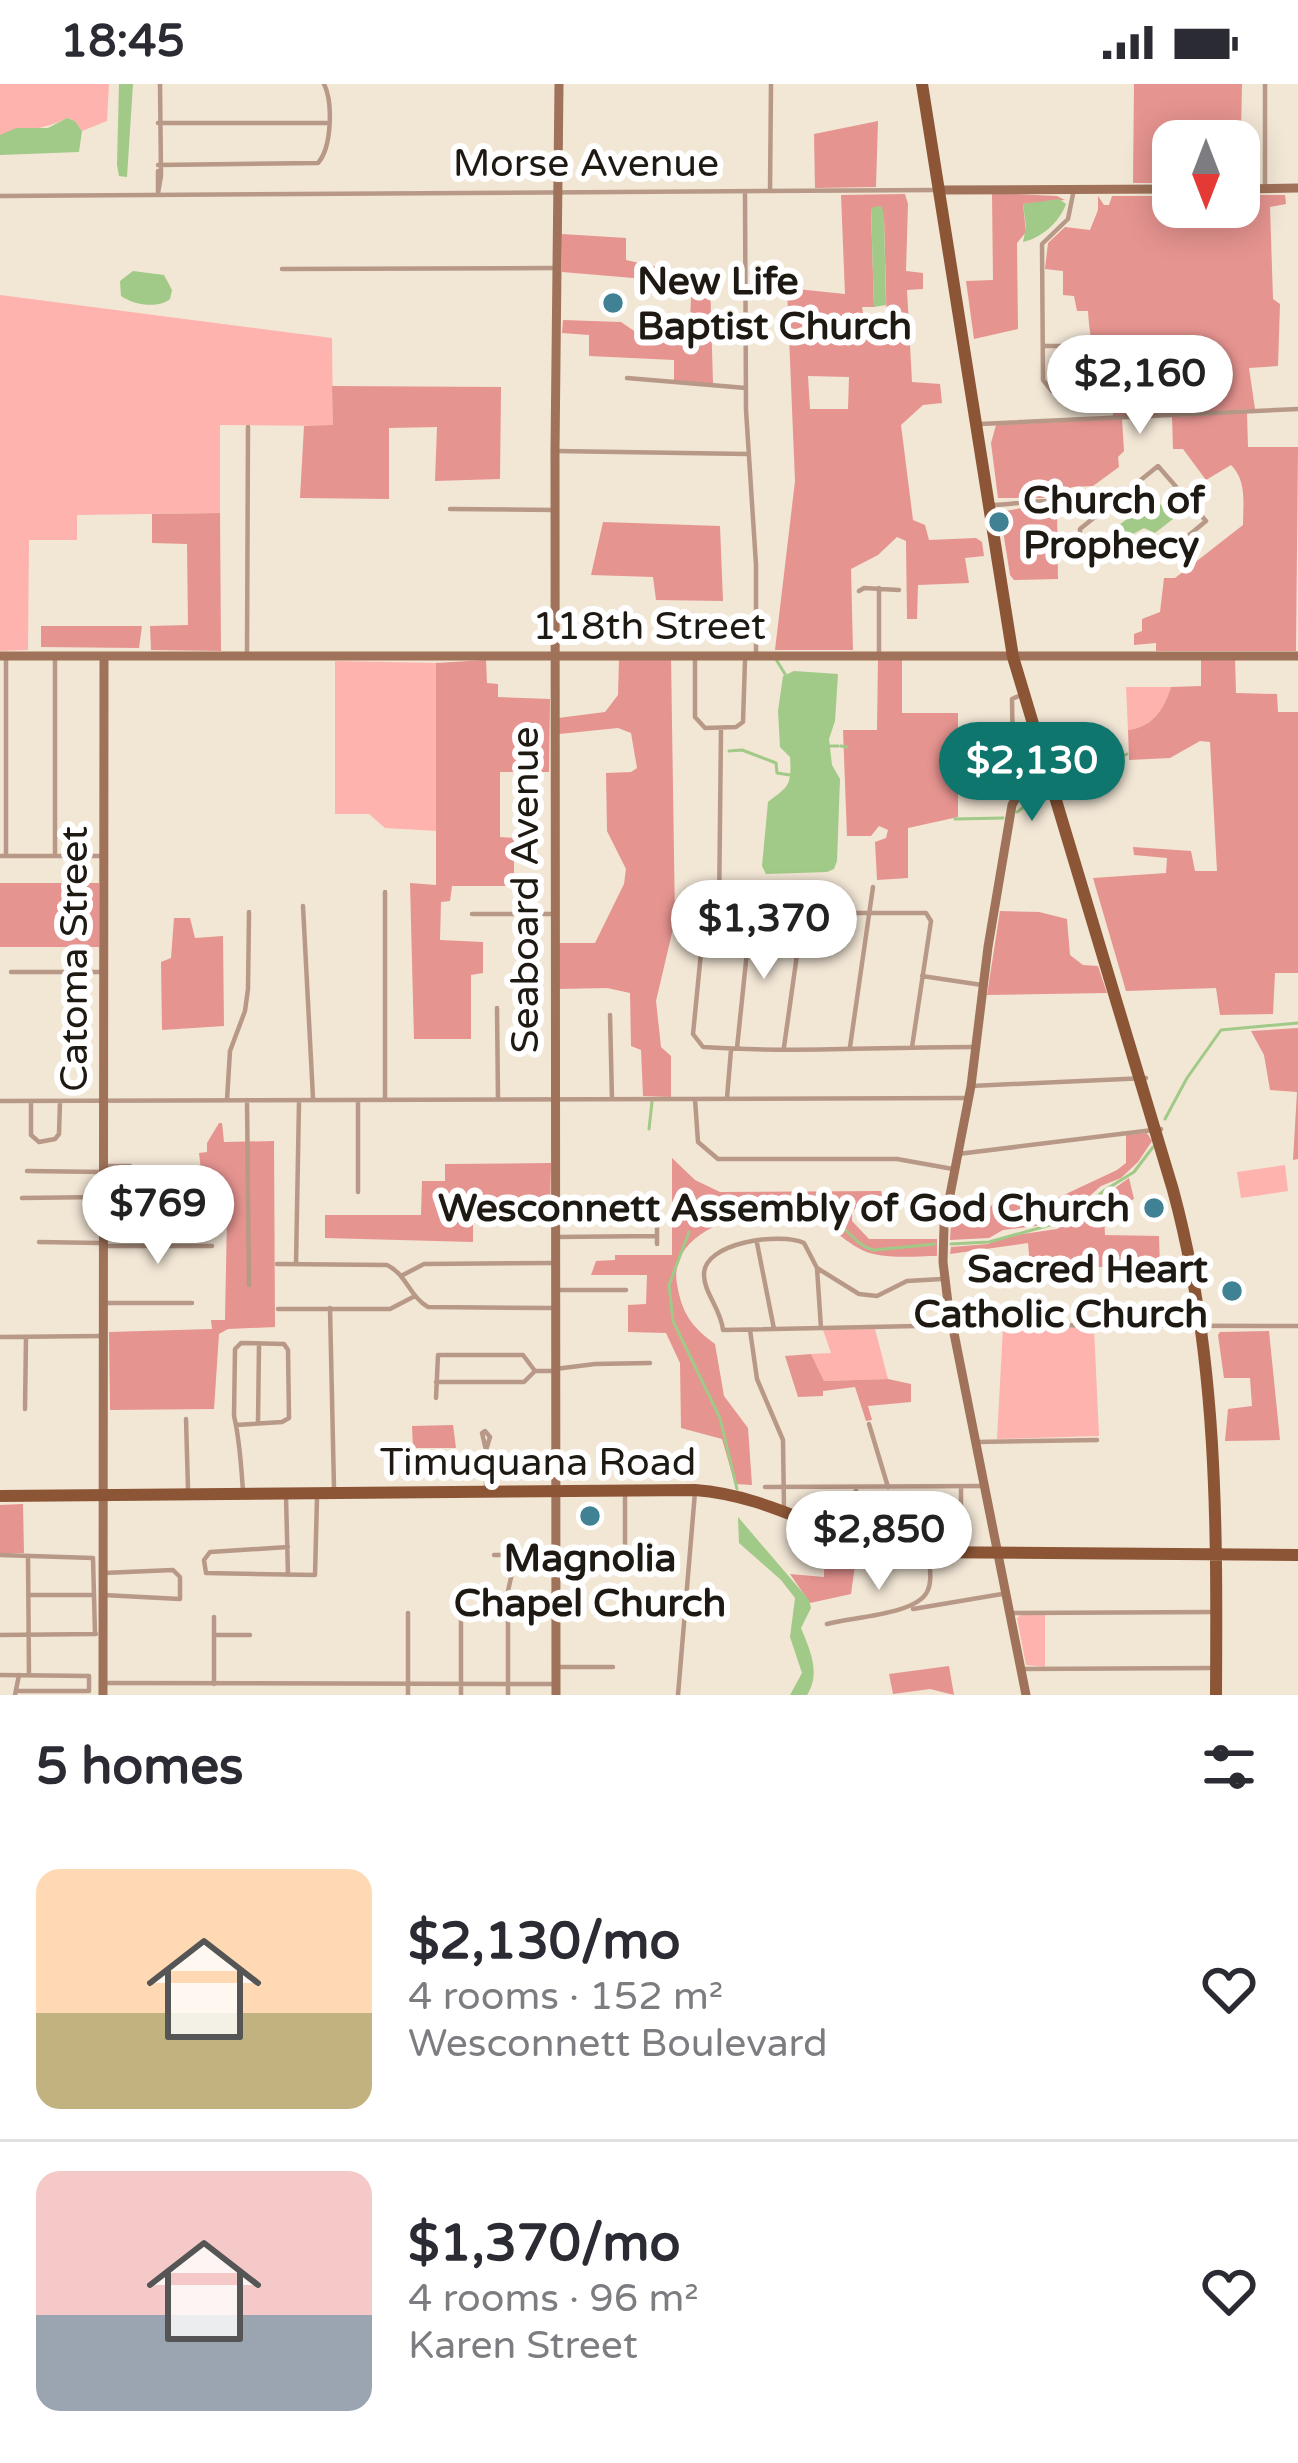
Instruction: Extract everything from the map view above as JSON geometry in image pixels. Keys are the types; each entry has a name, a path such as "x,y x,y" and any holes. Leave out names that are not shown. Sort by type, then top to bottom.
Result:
{"main road":[{"path":"926,84 1001,579 1022,694 1031,713"},
{"path":"926,84 942,148 944,190"},
{"path":"931,133 942,148"},
{"path":"978,423 984,488 992,510"},
{"path":"1016,656 1125,1020"},
{"path":"1080,873 1176,1189 1206,1325 1214,1402 1216,1695"},
{"path":"1097,939 1114,974"},
{"path":"1206,1325 1209,1382 1220,1434 1220,1534 1212,1556"},
{"name":"Timuquana Road","path":"0,1496 695,1490 754,1498 852,1538 928,1554 1298,1556"}],"street":[{"path":"158,195 160,84"},
{"path":"158,168 312,165 327,151 324,84"},
{"name":"Seaboard Avenue","path":"556,1690 554,451 559,84"},
{"path":"770,191 772,84"},
{"path":"1264,188 1265,84"},
{"path":"158,123 328,123"},
{"path":"1260,188 1298,188"},
{"path":"1074,189 1068,219 1042,244 1043,380 1057,392 1089,388"},
{"name":"Morse Avenue","path":"0,196 1152,189"},
{"path":"695,656 698,725 740,726 745,717 757,566 748,454 745,192"},
{"path":"282,269 556,268"},
{"path":"1043,346 1076,342"},
{"path":"627,378 747,388"},
{"path":"978,423 1298,410"},
{"path":"247,656 248,427"},
{"path":"554,451 748,454"},
{"path":"1158,466 1207,521 1164,556 1080,557 1080,529 1095,515 1158,466"},
{"path":"992,510 1068,500 1086,505 1095,515"},
{"path":"450,509 554,510"},
{"path":"879,588 879,656"},
{"path":"859,591 899,590"},
{"path":"3,656 3,856 104,856"},
{"name":"118th Street","path":"3,656 1298,656"},
{"path":"55,656 55,856"},
{"name":"Catoma Street","path":"103,1689 99,1595 103,1573 104,656"},
{"path":"1013,759 1012,699 1022,694"},
{"path":"719,913 721,728"},
{"path":"1026,1695 953,1325 945,1279 944,1226 970,1092 982,985 1012,805 1025,782 1048,768"},
{"path":"850,1047 873,887"},
{"path":"386,892 386,1100"},
{"path":"303,906 313,1100"},
{"path":"227,1100 230,1051 248,989 249,912"},
{"path":"912,1047 929,916 922,912 719,913 707,919 693,1034 698,1044 708,1048 976,1047"},
{"path":"727,1099 751,913"},
{"path":"784,1047 803,913"},
{"path":"472,914 555,914"},
{"path":"11,972 104,971"},
{"path":"922,976 982,985"},
{"path":"497,1008 498,1099"},
{"path":"610,1015 611,1099"},
{"path":"0,1101 727,1099 970,1092 1142,1078"},
{"path":"695,1099 698,1142 718,1159 897,1159 955,1170"},
{"path":"247,1100 249,1285"},
{"path":"296,1264 299,1100"},
{"path":"358,1100 358,1192"},
{"path":"31,1101 31,1137 39,1142 58,1137 60,1101"},
{"path":"958,1154 1158,1130"},
{"path":"27,1171 104,1171"},
{"path":"22,1198 104,1197"},
{"path":"555,1237 657,1240 657,1225"},
{"path":"821,1328 817,1268 800,1240 718,1250 706,1264 705,1284 720,1310 723,1330 1298,1326"},
{"path":"39,1242 212,1246"},
{"path":"758,1243 774,1329"},
{"path":"401,1276 424,1264 556,1263"},
{"path":"277,1264 392,1267 415,1296 433,1308 556,1308"},
{"path":"817,1268 852,1291 871,1296 907,1281 945,1279"},
{"path":"820,1284 829,1278"},
{"path":"556,1290 626,1290"},
{"path":"278,1309 390,1309 415,1296"},
{"path":"104,1303 192,1303"},
{"path":"330,1309 334,1493"},
{"path":"749,1330 757,1379 783,1440 784,1508"},
{"path":"25,1409 26,1336"},
{"path":"0,1337 103,1336"},
{"path":"236,1425 289,1418 287,1348 280,1343 241,1343 235,1349 236,1425 243,1494"},
{"path":"258,1423 260,1343"},
{"path":"436,1398 438,1355 523,1355 535,1368 555,1369 650,1364"},
{"path":"436,1382 524,1382 535,1368"},
{"path":"186,1419 188,1495"},
{"path":"869,1424 887,1487"},
{"path":"977,1442 1096,1440"},
{"path":"486,1450 486,1491"},
{"path":"765,1487 986,1486"},
{"path":"881,1534 957,1532 961,1487"},
{"path":"852,1538 856,1488"},
{"path":"625,1490 625,1569"},
{"path":"678,1695 695,1490"},
{"path":"286,1493 288,1575"},
{"path":"288,1547 210,1552 204,1560 209,1575 316,1573 316,1493"},
{"path":"827,1624 917,1602 929,1586 926,1534"},
{"path":"0,1555 90,1556 99,1595"},
{"path":"494,1555 556,1555"},
{"path":"508,1695 508,1591 515,1555"},
{"path":"28,1556 28,1676"},
{"path":"28,1595 180,1599 180,1577 173,1570 103,1573"},
{"path":"913,1609 1006,1593"},
{"path":"1010,1612 1217,1612"},
{"path":"408,1613 408,1695"},
{"path":"461,1613 461,1695"},
{"path":"214,1617 214,1684"},
{"path":"0,1635 99,1634"},
{"path":"214,1635 250,1635"},
{"path":"556,1667 613,1667"},
{"path":"1022,1670 1216,1669"},
{"path":"0,1676 17,1686 29,1693 89,1691 89,1676 28,1676 17,1686"},
{"path":"103,1689 163,1684 508,1684 556,1690"},
{"path":"163,1684 163,1695"},
{"path":"292,1684 292,1695"},
{"path":"312,1684 312,1695"},
{"path":"368,1684 368,1695"}],"shaded area":[{"path":"0,84 109,84 107,121 82,131 67,118 0,135"},
{"path":"119,84 133,84 127,177 119,176 117,165"},
{"path":"1134,84 1242,84 1241,120 1152,120 1152,183 1133,183"},
{"path":"67,118 82,131 79,152 0,155 0,135 16,128 48,128"},
{"path":"878,121 876,187 815,188 814,134"},
{"path":"992,193 1065,200 1023,204 1026,232 1017,243 1018,329 974,339 966,281 993,280"},
{"path":"905,194 906,271 923,273 923,289 907,290 912,382 940,384 942,403 923,405 901,425 913,520 925,525 929,540 976,538 982,542 984,556 965,558 969,583 918,585 917,619 907,619 906,541 897,537 878,555 851,569 853,650 775,650 795,481 787,288 845,294 841,195","holes":["871,209 884,217 887,331 866,330 862,307 874,307","808,376 849,377 848,409 810,409"]},
{"path":"1260,195 1285,195 1286,204 1270,207 1273,299 1280,304 1278,366 1249,368 1255,409 1113,416 1123,400 1096,360 1088,311 1077,311 1074,296 1063,295 1063,271 1045,269 1048,243 1065,227 1090,230 1098,196 1109,205 1112,196 1152,196 1152,228 1260,228"},
{"path":"1059,199 1066,204 1054,223 1023,242 1023,204"},
{"path":"878,206 884,217 886,305 874,307 871,208"},
{"path":"562,234 626,238 626,260 657,267 657,280 562,272"},
{"path":"133,271 164,275 172,290 170,299 146,305 121,296 120,281"},
{"path":"692,279 710,281 713,384 674,381 674,360 589,356 589,335 562,333 563,320 621,322 643,337 689,338"},
{"path":"0,295 332,338 333,426 220,425 220,513 77,515 77,540 29,540 28,650 0,651"},
{"path":"332,386 501,387 500,479 435,481 437,427 389,428 389,499 300,498 304,426 333,425"},
{"path":"1247,413 1248,447 1298,447 1296,651 1156,651 1156,643 1134,645 1142,619 1160,612 1164,578 1175,578 1243,525 1243,493 1236,471 1231,465 1206,480 1183,449 1173,449 1172,417"},
{"path":"1122,419 1124,451 1118,457 1119,467 1093,486 1072,487 1057,498 998,498 991,443 996,425"},
{"path":"1154,497 1173,519 1155,533 1144,528 1133,534 1116,533 1117,527"},
{"path":"1057,510 1058,579 1014,580 1010,575 1000,512"},
{"path":"220,513 221,651 151,650 150,626 188,625 187,544 152,543 152,514"},
{"path":"603,522 720,526 723,601 656,600 653,577 591,575"},
{"path":"41,626 142,626 139,648 41,647"},
{"path":"671,657 675,920 656,1001 661,1047 671,1056 671,1097 643,1096 641,1050 631,1046 630,993 607,988 557,989 559,943 595,943 624,884 626,869 607,831 606,773 637,768 631,733 618,728 559,734 558,718 605,712 618,695 619,658"},
{"path":"878,658 902,659 902,713 958,713 958,817 908,828 908,878 877,880 875,842 886,838 888,830 879,826 871,836 847,836 843,730 877,730"},
{"path":"1201,658 1235,658 1236,693 1277,694 1278,712 1298,712 1298,973 1275,973 1273,1014 1220,1015 1216,988 1126,991 1093,878 1166,873 1167,858 1134,855 1133,847 1191,851 1195,871 1217,871 1210,742 1200,741 1170,758 1129,760 1128,730 1156,716 1171,687 1201,686"},
{"path":"486,660 487,683 498,684 498,697 550,699 549,772 500,772 500,837 514,838 514,886 452,886 450,901 441,902 440,940 483,942 483,973 471,975 471,1039 414,1039 410,883 436,885 436,663"},
{"path":"335,661 438,663 438,831 385,828 369,814 335,814"},
{"path":"794,671 838,674 829,739 832,765 840,779 837,861 827,872 766,874 762,866 768,802 784,789 790,774 790,757 780,747 778,711 783,676"},
{"path":"1126,687 1171,687 1156,716 1128,730"},
{"path":"0,883 99,883 99,947 0,947"},
{"path":"1000,911 1039,912 1067,919 1070,955 1083,965 1098,966 1107,993 987,995"},
{"path":"174,918 190,918 195,938 223,936 224,1026 162,1030 161,962 171,958"},
{"path":"1298,1028 1298,1159 1293,1160 1297,1092 1270,1090 1264,1055 1251,1031"},
{"path":"219,1123 224,1142 274,1141 275,1327 228,1329 219,1334 214,1409 110,1410 109,1332 212,1329 211,1320 225,1320 227,1216 184,1216 185,1188 203,1186 199,1153 207,1152"},
{"path":"1147,1133 1152,1141 1121,1178 1101,1186 1069,1214 1051,1224 1003,1230 989,1238 950,1240 951,1222 974,1221 993,1204 1053,1200 1117,1170 1126,1163 1126,1135"},
{"path":"672,1158 695,1180 720,1192 881,1191 883,1199 896,1199 896,1205 852,1211 852,1221 869,1239 937,1239 937,1256 879,1255 862,1250 815,1219 780,1212 718,1225 686,1248 678,1265 679,1294 689,1319 715,1344 724,1396 748,1428 752,1485 735,1484 722,1439 681,1428 680,1363 666,1333 628,1332 628,1305 646,1304 647,1275 591,1275 596,1261 615,1260 615,1255 672,1255"},
{"path":"551,1163 550,1216 473,1216 473,1242 325,1238 325,1215 421,1215 422,1181 445,1181 445,1164"},
{"path":"1285,1165 1288,1191 1241,1198 1237,1172"},
{"path":"1129,1178 1134,1199 1104,1212 1105,1235 1159,1236 1160,1268 1030,1266 1028,1243 950,1254 951,1247 1057,1229"},
{"path":"1003,1327 1094,1328 1099,1436 997,1439"},
{"path":"875,1329 888,1379 824,1381 811,1354 831,1353 823,1330"},
{"path":"1269,1331 1280,1440 1225,1441 1228,1409 1252,1406 1250,1378 1224,1378 1218,1335"},
{"path":"811,1354 824,1381 888,1379 911,1384 911,1402 868,1406 872,1420 866,1421 855,1387 798,1397 785,1356"},
{"path":"453,1425 456,1448 413,1448 412,1426"},
{"path":"23,1504 24,1553 0,1553 0,1505"},
{"path":"738,1517 809,1600 811,1608 801,1628 814,1670 807,1695 790,1695 802,1673 790,1637 795,1598 739,1543"},
{"path":"824,1558 856,1558 851,1594 810,1603 790,1574 824,1577"},
{"path":"1045,1615 1045,1667 1026,1665 1017,1618"},
{"path":"949,1666 954,1695 930,1689 893,1694 889,1674"}],"waterway":[{"path":"777,661 785,674"},
{"path":"829,746 838,746"},
{"path":"841,746 847,747"},
{"path":"729,751 742,750 776,763 777,773 790,775"},
{"path":"1101,767 1127,754"},
{"path":"1063,783 1081,775"},
{"path":"1017,812 1045,791"},
{"path":"955,819 1003,818"},
{"path":"1165,1119 1221,1030 1298,1023"},
{"path":"649,1129 652,1102"},
{"path":"951,1244 989,1242 1068,1220 1134,1172 1153,1147"},
{"path":"694,1200 743,1213 796,1203 814,1206 874,1250 935,1244"},
{"path":"689,1232 669,1285 673,1321 720,1418 737,1489"}],"place":[{"name":"New Life Baptist Church","path":"613,303"},
{"name":"Church of Prophecy","path":"999,522"},
{"name":"Wesconnett Assembly of God Church","path":"1154,1208"},
{"name":"Sacred Heart Catholic Church","path":"1232,1291"},
{"name":"Magnolia Chapel Church","path":"590,1516"}]}
